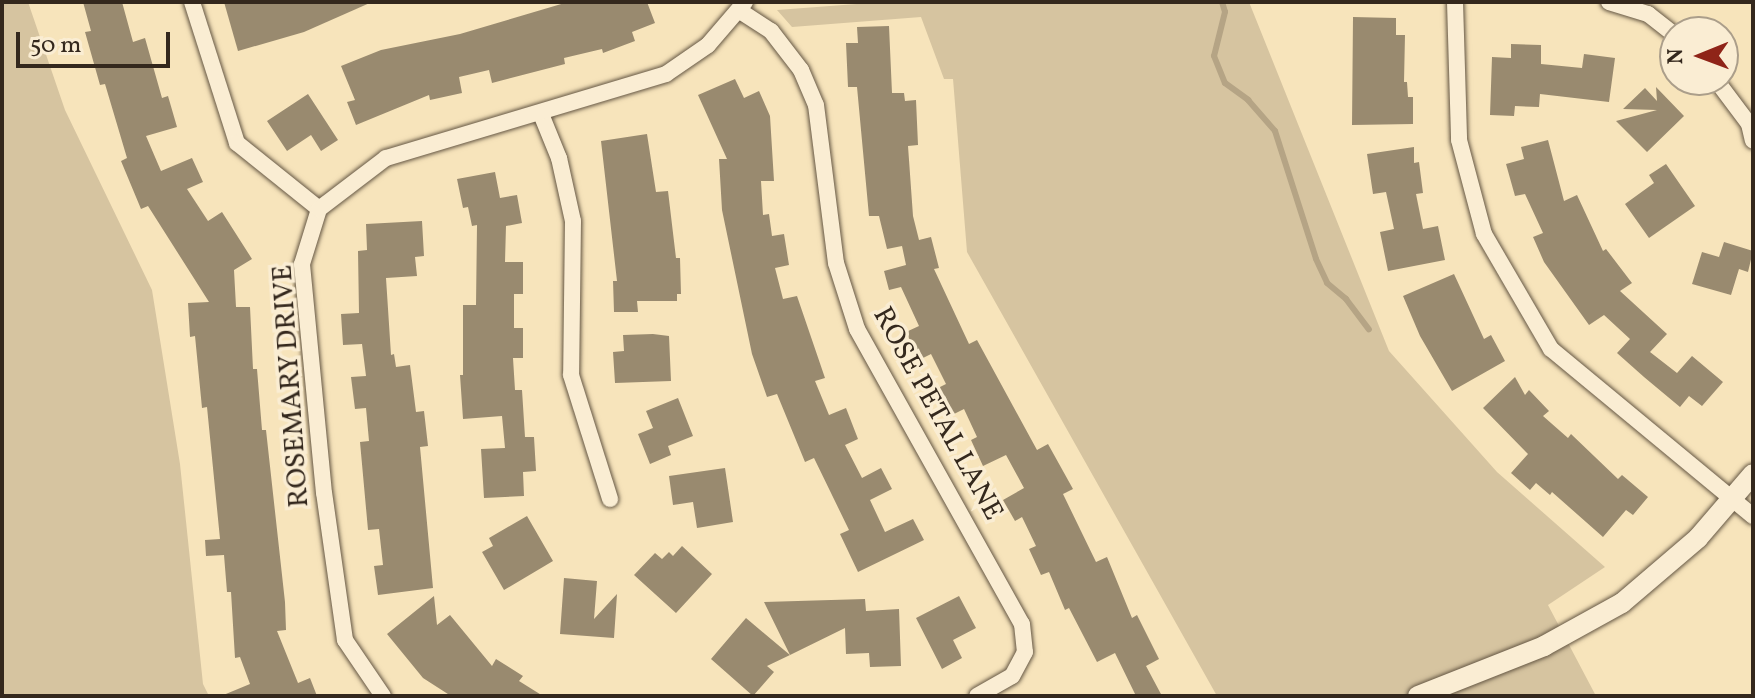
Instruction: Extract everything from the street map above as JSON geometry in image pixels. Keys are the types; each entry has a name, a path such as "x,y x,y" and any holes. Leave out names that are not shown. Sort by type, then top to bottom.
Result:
{"street":[{"path":"192,2 237,143 319,209 386,158 666,74 708,45 743,6"},
{"path":"1455,2 1459,140 1484,234 1551,349 1753,516"},
{"path":"1609,2 1648,14 1659,23"},
{"name":"ROSE PETAL LANE","path":"743,6 771,31 801,70 816,105 836,263 857,329 1022,624 1025,652 1012,676 977,696"},
{"path":"1728,96 1749,124 1753,141"},
{"path":"541,114 559,158 573,221 571,375 610,499"},
{"name":"ROSEMARY DRIVE","path":"319,209 302,264 324,493 345,640 383,696"},
{"path":"1418,696 1544,646 1622,603 1675,560 1734,500 1753,474"}],"shaded area":[{"path":"2,2 28,2 65,110 152,290 180,464 203,684 209,696 2,696"},
{"path":"883,2 1249,2 1389,351 1497,472 1605,567 1548,605 1596,696 1217,696 967,252 953,79 944,79 921,17 792,27 777,10"}],"building":[{"path":"83,2 122,2 133,42 145,38 162,98 168,96 177,127 146,136 161,171 192,158 203,182 187,189 208,221 222,212 252,259 234,270 236,307 250,307 253,369 257,369 262,430 266,430 285,602 286,630 277,631 298,683 310,678 317,696 221,696 250,684 240,657 235,658 231,592 227,592 224,555 206,556 205,540 220,539 207,407 202,408 195,336 190,337 188,303 209,302 148,206 141,209 121,161 127,158 105,84 100,85 85,32 91,31"},
{"path":"224,2 372,2 304,32 238,51"},
{"path":"568,2 647,2 655,23 632,32 635,41 603,53 602,49 564,58 565,64 492,83 489,70 459,77 462,93 430,100 429,95 356,125 347,102 355,100 341,66 381,50 460,34"},
{"path":"1353,17 1396,18 1396,35 1405,35 1404,82 1407,82 1408,97 1413,97 1413,124 1352,125"},
{"path":"889,26 892,93 904,93 905,101 916,100 918,145 908,146 913,216 919,240 931,237 939,268 934,269 969,344 977,340 1037,450 1048,444 1073,489 1063,494 1096,562 1107,557 1132,618 1137,615 1159,659 1146,666 1162,696 1136,696 1115,653 1097,662 1069,608 1065,610 1049,572 1041,575 1029,549 1036,546 1022,517 1015,521 1003,500 1024,488 1006,455 983,466 971,440 977,437 964,409 952,415 938,388 946,384 931,354 919,360 906,332 919,326 901,287 889,290 884,271 906,265 902,246 887,249 879,216 869,216 857,87 848,87 846,43 858,43 857,27"},
{"path":"1511,44 1541,45 1541,64 1582,68 1584,54 1615,58 1609,102 1540,94 1539,107 1515,106 1514,116 1490,115 1492,57 1511,58"},
{"path":"735,79 744,98 759,91 770,116 774,181 761,181 763,215 769,214 772,236 784,234 789,265 775,268 783,299 797,296 825,378 815,381 829,415 846,408 858,439 845,445 862,478 881,468 892,489 870,500 885,532 913,519 924,540 858,572 840,534 849,530 814,458 805,462 777,394 767,397 752,354 722,210 719,159 727,159 698,95"},
{"path":"1656,87 1659,96 1665,96 1684,116 1647,152 1616,121 1657,110 1623,109 1645,88 1657,101"},
{"path":"308,94 338,140 321,151 311,135 287,151 267,121"},
{"path":"647,134 656,192 668,191 676,258 680,258 681,294 677,294 677,301 637,301 638,312 614,312 613,281 617,281 601,141"},
{"path":"1548,140 1564,201 1577,195 1603,251 1606,249 1632,283 1620,291 1667,334 1650,352 1677,373 1692,356 1723,382 1702,406 1689,396 1680,407 1617,353 1630,339 1604,315 1589,325 1544,262 1533,237 1543,233 1525,194 1515,196 1506,164 1524,159 1521,147"},
{"path":"1414,147 1414,163 1419,162 1423,193 1416,194 1423,229 1438,226 1445,260 1388,271 1380,232 1394,229 1386,192 1373,194 1367,154"},
{"path":"1666,164 1695,206 1649,238 1625,204 1654,183 1649,175"},
{"path":"495,172 500,198 517,195 522,223 506,226 505,262 523,262 523,294 514,294 514,328 523,328 523,358 513,358 515,390 522,390 525,437 534,437 536,471 523,472 524,496 484,498 481,449 505,448 502,416 463,419 460,375 463,375 463,305 476,305 477,225 472,226 468,207 463,208 457,179"},
{"path":"422,221 424,256 415,257 417,276 386,278 391,355 394,354 396,367 410,365 416,412 424,411 428,446 420,447 433,588 378,595 374,566 383,565 379,529 368,530 360,442 369,441 366,408 355,409 351,377 366,376 362,344 343,345 341,314 359,313 358,251 367,250 366,224"},
{"path":"1724,242 1753,251 1748,272 1739,269 1731,295 1692,284 1702,252 1719,257"},
{"path":"1454,274 1484,339 1491,335 1505,361 1452,391 1420,336 1403,296"},
{"path":"623,335 669,336 671,381 615,383 613,352 624,351"},
{"path":"1515,377 1525,395 1529,390 1549,411 1543,416 1568,438 1571,434 1618,479 1622,475 1648,497 1633,515 1626,510 1603,537 1552,492 1550,495 1536,483 1530,490 1511,473 1528,454 1483,408"},
{"path":"678,398 693,436 668,446 671,455 650,464 638,434 653,428 646,411"},
{"path":"725,468 733,522 697,528 693,502 673,505 669,476"},
{"path":"527,516 553,561 504,590 482,552 493,546 489,538"},
{"path":"682,546 712,574 676,613 634,575 655,553 662,559 669,552 673,556"},
{"path":"564,578 597,581 594,619 617,594 614,638 560,634"},
{"path":"434,596 437,625 450,615 492,666 496,659 523,676 519,681 543,696 451,696 423,678 387,634"},
{"path":"959,596 976,628 953,640 962,658 942,669 916,618"},
{"path":"865,599 866,611 899,609 901,666 870,667 869,653 846,654 845,628 790,655 764,602"},
{"path":"746,618 790,655 767,666 774,672 753,696 711,659"}],"waterway":[{"path":"1222,2 1225,12 1214,56 1225,83 1248,100 1275,131 1316,259 1327,283 1346,299 1369,329"}]}
